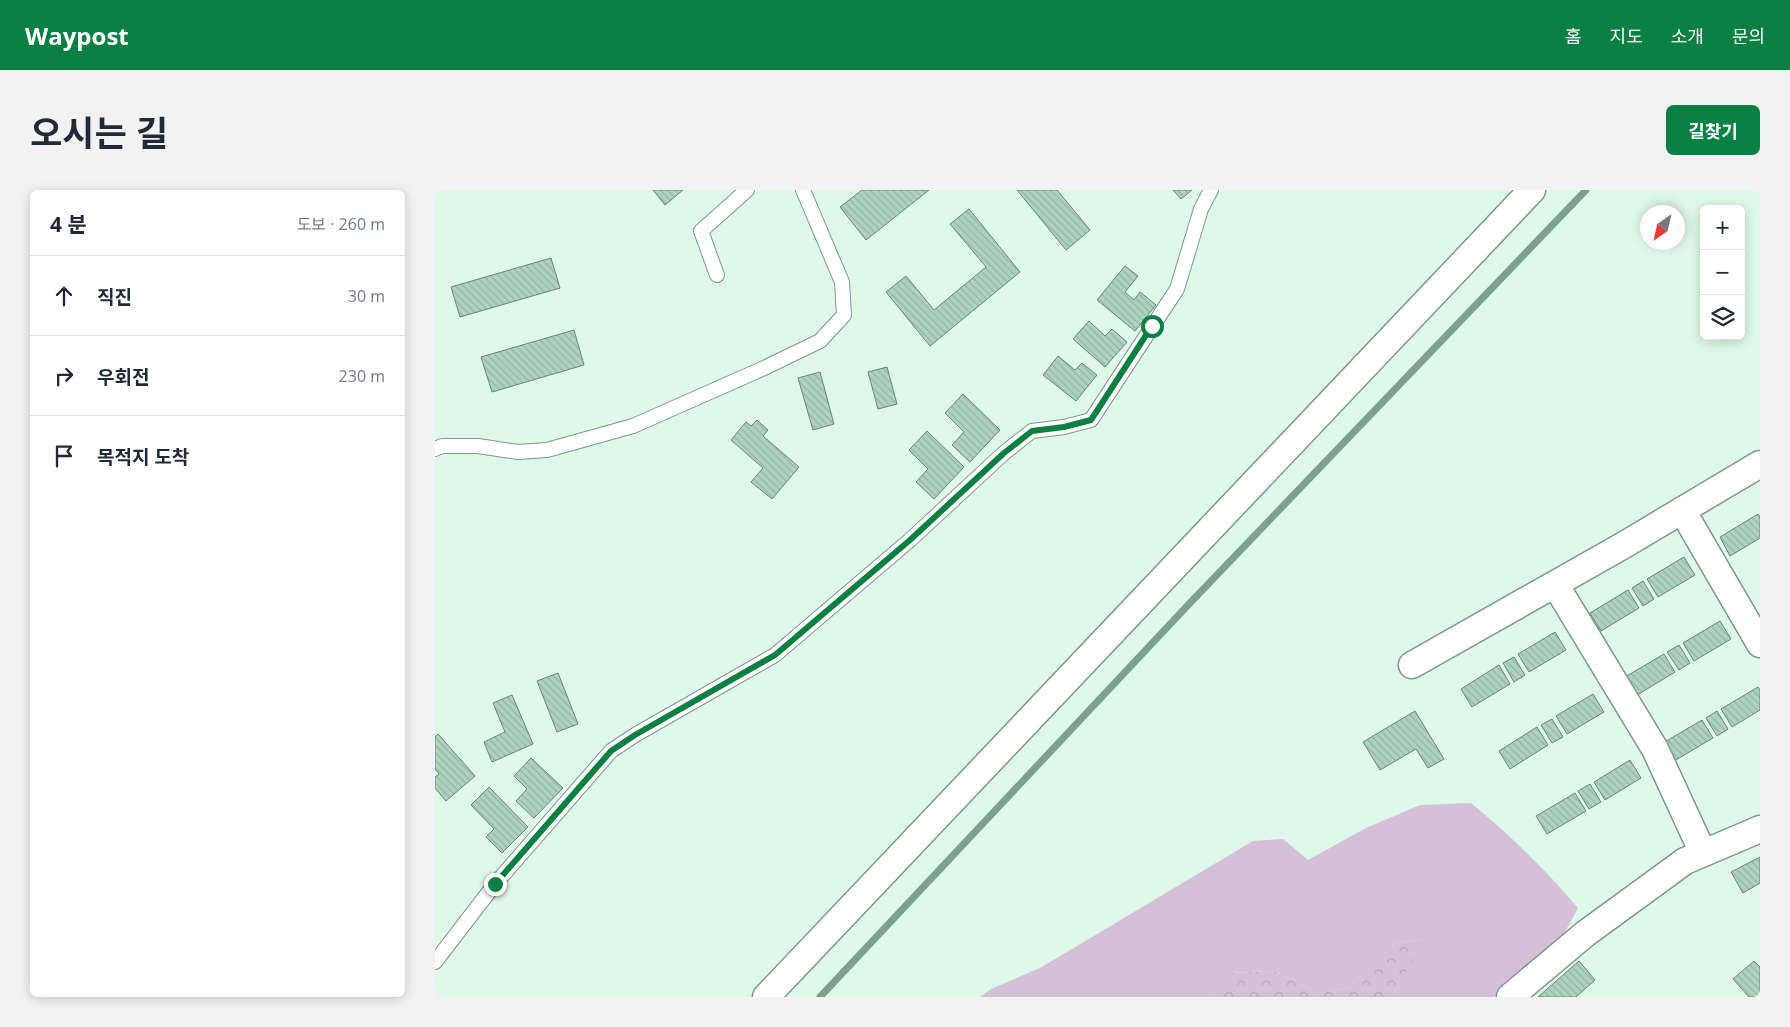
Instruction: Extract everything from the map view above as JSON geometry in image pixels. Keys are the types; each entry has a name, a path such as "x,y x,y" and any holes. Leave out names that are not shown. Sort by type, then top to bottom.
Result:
{"street":[{"path":"766,997 1532,190"},
{"path":"1412,665 1760,464"},
{"path":"1682,510 1760,644"},
{"path":"1555,584 1655,749 1703,853"},
{"path":"1510,997 1585,934 1685,861 1760,829"}],"lane":[{"path":"717,275 701,231 747,190"},
{"path":"435,448 442,446 478,446 518,452 547,450 633,426 820,341 844,315 842,282 803,190"},
{"path":"435,962 495,884 611,751 635,735 775,655 910,540 1004,453 1032,431 1064,427 1091,420 1177,289 1201,210 1211,190"}],"green space":[{"path":"1471,803 1527,853 1578,908 1559,943 1513,985 1493,997 1392,997 1425,939 1395,943 1349,988 1318,993 1274,971 1230,973 1211,997 980,997 991,989 1040,968 1253,841 1283,839 1308,860 1366,828 1420,805"},
{"path":"1426,939 1392,997 1211,997 1230,973 1274,971 1318,993 1349,988 1395,943"}],"building":[{"path":"653,190 683,190 665,205"},
{"path":"862,190 929,190 866,240 840,207"},
{"path":"1017,190 1057,190 1090,230 1066,250"},
{"path":"1173,190 1192,190 1181,199"},
{"path":"969,209 1020,272 930,346 886,292 906,276 934,310 986,267 950,224"},
{"path":"551,258 560,288 460,317 451,287"},
{"path":"1125,266 1138,276 1125,292 1134,300 1140,292 1156,305 1135,331 1097,300"},
{"path":"1089,321 1105,336 1112,329 1127,342 1105,367 1073,339"},
{"path":"574,330 584,365 492,392 481,357"},
{"path":"1058,356 1075,370 1082,363 1097,375 1076,401 1043,375"},
{"path":"887,367 897,404 878,409 868,372"},
{"path":"820,372 834,424 813,430 798,378"},
{"path":"963,394 1000,430 970,462 952,445 964,432 945,413"},
{"path":"757,420 768,430 763,436 799,467 772,499 751,482 763,468 731,440 746,422 751,426"},
{"path":"927,431 964,467 934,499 916,482 928,469 909,450"},
{"path":"1758,514 1760,517 1760,538 1730,556 1720,537"},
{"path":"1684,557 1695,575 1658,597 1647,579"},
{"path":"1643,581 1654,599 1643,606 1632,588"},
{"path":"1628,590 1639,608 1601,631 1590,613"},
{"path":"1720,621 1731,639 1694,661 1683,643"},
{"path":"1555,632 1566,650 1529,672 1518,654"},
{"path":"1679,645 1690,663 1679,670 1667,652"},
{"path":"1664,654 1675,672 1637,695 1625,677"},
{"path":"1514,657 1525,675 1514,682 1503,663"},
{"path":"1499,665 1510,684 1472,707 1461,689"},
{"path":"558,673 578,724 557,732 537,681"},
{"path":"1758,687 1760,690 1760,710 1732,727 1721,709"},
{"path":"1593,694 1604,712 1567,734 1556,716"},
{"path":"512,695 533,744 492,762 484,742 505,732 493,703"},
{"path":"1415,711 1444,759 1428,768 1416,749 1380,770 1363,742"},
{"path":"1717,711 1728,729 1717,736 1706,718"},
{"path":"1552,719 1563,737 1552,743 1541,725"},
{"path":"1702,720 1713,738 1674,761 1663,743"},
{"path":"1537,727 1548,745 1510,769 1499,751"},
{"path":"438,734 475,776 446,801 435,788 435,777 439,774 435,769 435,737"},
{"path":"531,758 563,788 534,818 516,801 527,789 514,776"},
{"path":"1630,760 1641,778 1605,800 1594,782"},
{"path":"1590,784 1601,802 1589,809 1578,791"},
{"path":"489,787 528,827 502,853 486,837 494,829 471,805"},
{"path":"1575,793 1586,811 1547,834 1536,816"},
{"path":"1760,857 1760,883 1743,893 1731,872"},
{"path":"1579,961 1595,980 1576,997 1538,997"},
{"path":"1754,961 1760,967 1760,997 1749,997 1733,979"}],"waterway":[{"path":"820,997 1189,604 1586,190"}],"route":[{"path":"495,884 611,751 635,735 775,655 910,540 1004,453 1032,431 1064,427 1091,420 1152,326"}]}
